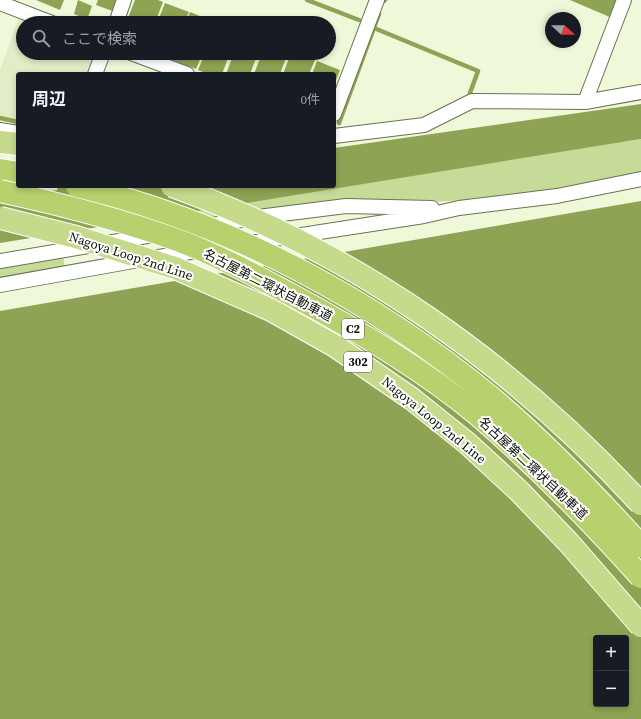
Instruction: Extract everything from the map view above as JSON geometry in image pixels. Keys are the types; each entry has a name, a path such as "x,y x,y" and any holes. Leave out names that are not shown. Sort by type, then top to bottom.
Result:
{"highway":[{"path":"0,142 16,144"},
{"path":"0,170 16,173"},
{"name":"名古屋第二環状自動車道","path":"86,188 121,196 185,218 262,250 335,290 390,324 442,359 492,399 548,448 641,546"},
{"path":"177,188 265,224 337,261 444,328 492,364 553,417 641,504"},
{"name":"名古屋第二環状自動車道","path":"0,191 113,218 179,241 252,273 324,312 429,378 477,414 534,466 592,523 641,577"},
{"name":"Nagoya Loop 2nd Line","path":"0,218 76,237 175,268 271,310 335,346 412,399 466,443 520,491 569,543 641,626"}],"street":[{"path":"118,16 124,0"},
{"path":"336,109 377,0"},
{"path":"585,102 624,0"},
{"path":"0,3 34,16"},
{"path":"96,72 100,60"},
{"path":"150,60 182,72"},
{"path":"336,136 424,125 472,101 585,102 641,92"},
{"path":"0,130 16,133"},
{"path":"0,285 139,260 424,216 459,208 557,196 641,179"},
{"path":"0,261 266,216 346,206 459,208"}],"shaded area":[{"path":"36,0 64,0 60,10"},
{"path":"78,0 92,6 88,16 78,16 74,14"},
{"path":"98,0 119,0 115,12 96,5"},
{"path":"135,0 158,0 163,2 158,16 129,16"},
{"path":"570,0 618,0 612,18"},
{"path":"165,3 189,12 187,16 160,16"},
{"path":"190,12 200,16 189,16"},
{"path":"16,26 16,60 98,60 94,72 16,72 16,121 0,117 0,70"},
{"path":"172,60 200,60 196,69"},
{"path":"202,60 227,60 223,72 203,72 198,70"},
{"path":"231,60 255,60 251,72 227,72"},
{"path":"259,60 285,60 281,72 255,72"},
{"path":"288,60 315,60 310,72 284,72"},
{"path":"317,61 340,70 336,80 336,72 313,72"},
{"path":"641,104 641,139 0,243 0,198 57,190 58,188 336,188 336,148"},
{"path":"641,139 641,174 488,200 346,204 131,233 131,221"},
{"path":"641,201 641,719 0,719 0,311"},
{"path":"63,254 65,270 0,281 0,265"}],"waterway":[{"path":"307,0 359,20"},
{"path":"339,123 379,14"},
{"path":"374,28 478,71 470,93"},
{"path":"0,118 16,122"}]}
